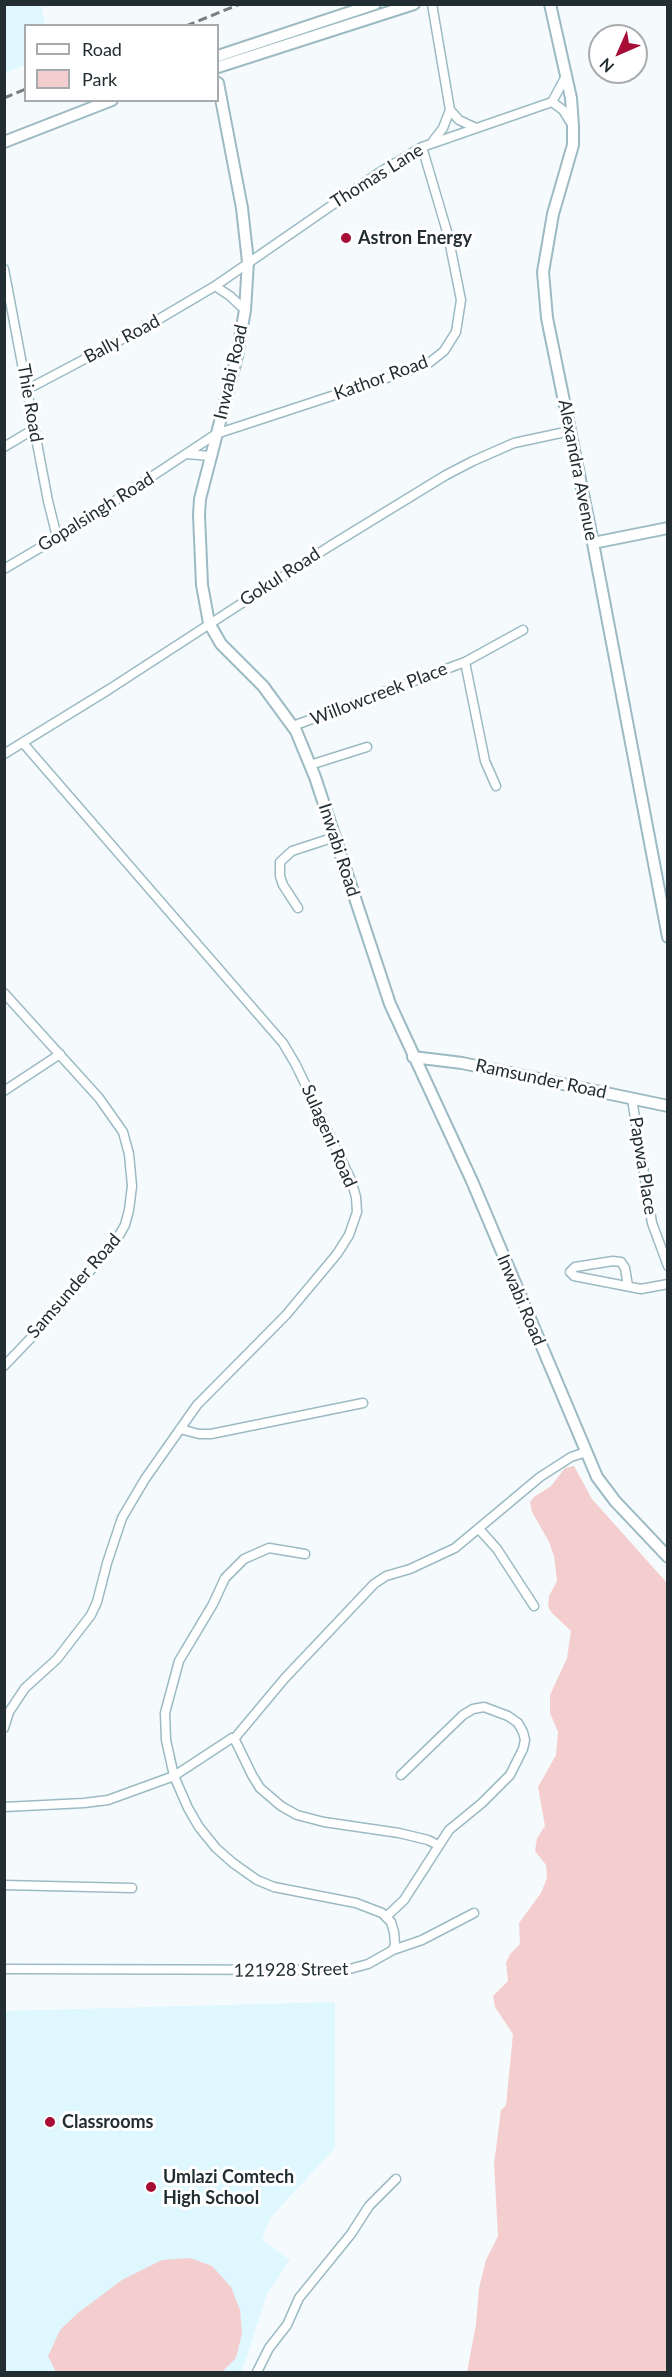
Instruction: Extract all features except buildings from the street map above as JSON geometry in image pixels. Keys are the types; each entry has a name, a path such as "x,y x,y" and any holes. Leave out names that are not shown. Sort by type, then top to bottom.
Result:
{"street":[{"path":"219,56 375,4"},
{"path":"219,68 414,4"},
{"path":"432,4 450,110 443,128 433,141"},
{"name":"Alexandra Avenue","path":"550,4 571,98 573,145 553,214 543,272 547,318 668,938"},
{"path":"565,78 552,102 563,110 573,126"},
{"name":"Inwabi Road","path":"219,89 247,234 248,262 237,356 201,489 198,514 202,585 210,623 221,644 256,678 293,726 310,765 335,837 382,983 413,1057 472,1181 597,1477 605,1489 668,1557"},
{"path":"4,142 107,102"},
{"name":"Inwabi Road","path":"218,102 223,112"},
{"name":"Thomas Lane","path":"248,262 380,172 433,141 552,102"},
{"path":"450,110 459,120 476,128"},
{"name":"Kathor Road","path":"216,434 414,369 436,358 450,344 459,320 461,300 448,235 422,147"},
{"name":"Bally Road","path":"28,389 149,325 215,286 248,262"},
{"name":"Thie Road","path":"4,269 48,501 57,537"},
{"path":"215,286 230,296 244,310"},
{"path":"4,447 34,429"},
{"name":"Gokul Road","path":"4,754 330,546 463,466 514,443 570,430"},
{"name":"Gopalsingh Road","path":"4,569 77,526 216,434"},
{"path":"186,454 210,456"},
{"path":"592,543 668,528"},
{"name":"Willowcreek Place","path":"293,726 465,662 523,630"},
{"name":"Willowcreek Place","path":"465,662 485,761 496,786"},
{"name":"Sulageni Road","path":"4,1728 9,1712 25,1688 69,1646 91,1615 98,1602 116,1536 129,1503 197,1405 273,1329 338,1254 349,1235 357,1212 356,1197 336,1147 283,1043 23,743"},
{"path":"310,765 367,747"},
{"path":"298,908 283,885 280,876 280,862 292,851 335,837"},
{"name":"Samsunder Road","path":"4,993 99,1098 123,1132 129,1154 132,1186 125,1225 117,1239 51,1317 4,1366"},
{"path":"4,1091 60,1054"},
{"name":"Ramsunder Road","path":"413,1057 462,1063 668,1106"},
{"name":"Papwa Place","path":"632,1099 652,1223 668,1266"},
{"path":"627,1286 625,1268 621,1262 613,1261 575,1267 570,1272 574,1276 640,1289 668,1284"},
{"path":"180,1429 199,1434 211,1434 363,1404"},
{"path":"234,1739 285,1678 374,1584 386,1576 410,1569 445,1554 540,1477 572,1457 586,1452"},
{"path":"478,1529 497,1549 534,1606"},
{"path":"305,1554 269,1548 244,1559 225,1578 213,1604 185,1649 173,1679 165,1727 174,1776 199,1827 216,1848 233,1863 257,1880 286,1891 356,1903 387,1916 394,1932 393,1950"},
{"path":"387,1916 404,1900 449,1830 482,1803 510,1775 523,1749 525,1740 523,1732 518,1723 508,1716 484,1707 473,1709 401,1775"},
{"path":"4,1807 108,1800 174,1776 229,1738 234,1739"},
{"path":"234,1739 260,1788 281,1806 297,1815 324,1822 399,1833 438,1845"},
{"path":"4,1885 86,1885 132,1888"},
{"name":"121928 Street","path":"4,1969 346,1970 368,1964 393,1950 422,1940 474,1913"},
{"path":"257,2373 269,2348 286,2325 299,2298 351,2234 369,2206 396,2179"}],"shaded area":[{"path":"5,4 41,5 45,24 24,24 24,65 5,73"},
{"name":"Umlazi Comtech High School","path":"335,2002 335,2148 270,2218 262,2240 290,2260 267,2294 242,2371 5,2372 4,2011"}],"green space":[{"path":"574,1466 592,1499 667,1583 667,2372 467,2372 476,2324 479,2288 486,2260 498,2236 494,2164 501,2110 506,2105 513,2034 495,2007 493,1996 508,1981 506,1963 510,1954 520,1944 519,1923 541,1893 547,1878 546,1865 535,1851 537,1838 545,1826 538,1787 556,1755 558,1732 550,1713 550,1695 567,1658 571,1631 551,1612 548,1606 549,1596 557,1581 554,1556 532,1512 530,1502 551,1486 565,1468"},
{"path":"190,2258 212,2266 231,2287 240,2310 242,2333 236,2358 222,2372 56,2372 48,2356 60,2330 78,2313 122,2280 162,2260"}],"railway":[{"path":"191,24 240,4"},
{"path":"4,98 24,90"}],"place":[{"name":"Astron Energy","path":"346,238"},
{"name":"Classrooms","path":"50,2122"},
{"name":"Umlazi Comtech High School","path":"151,2187"}]}
